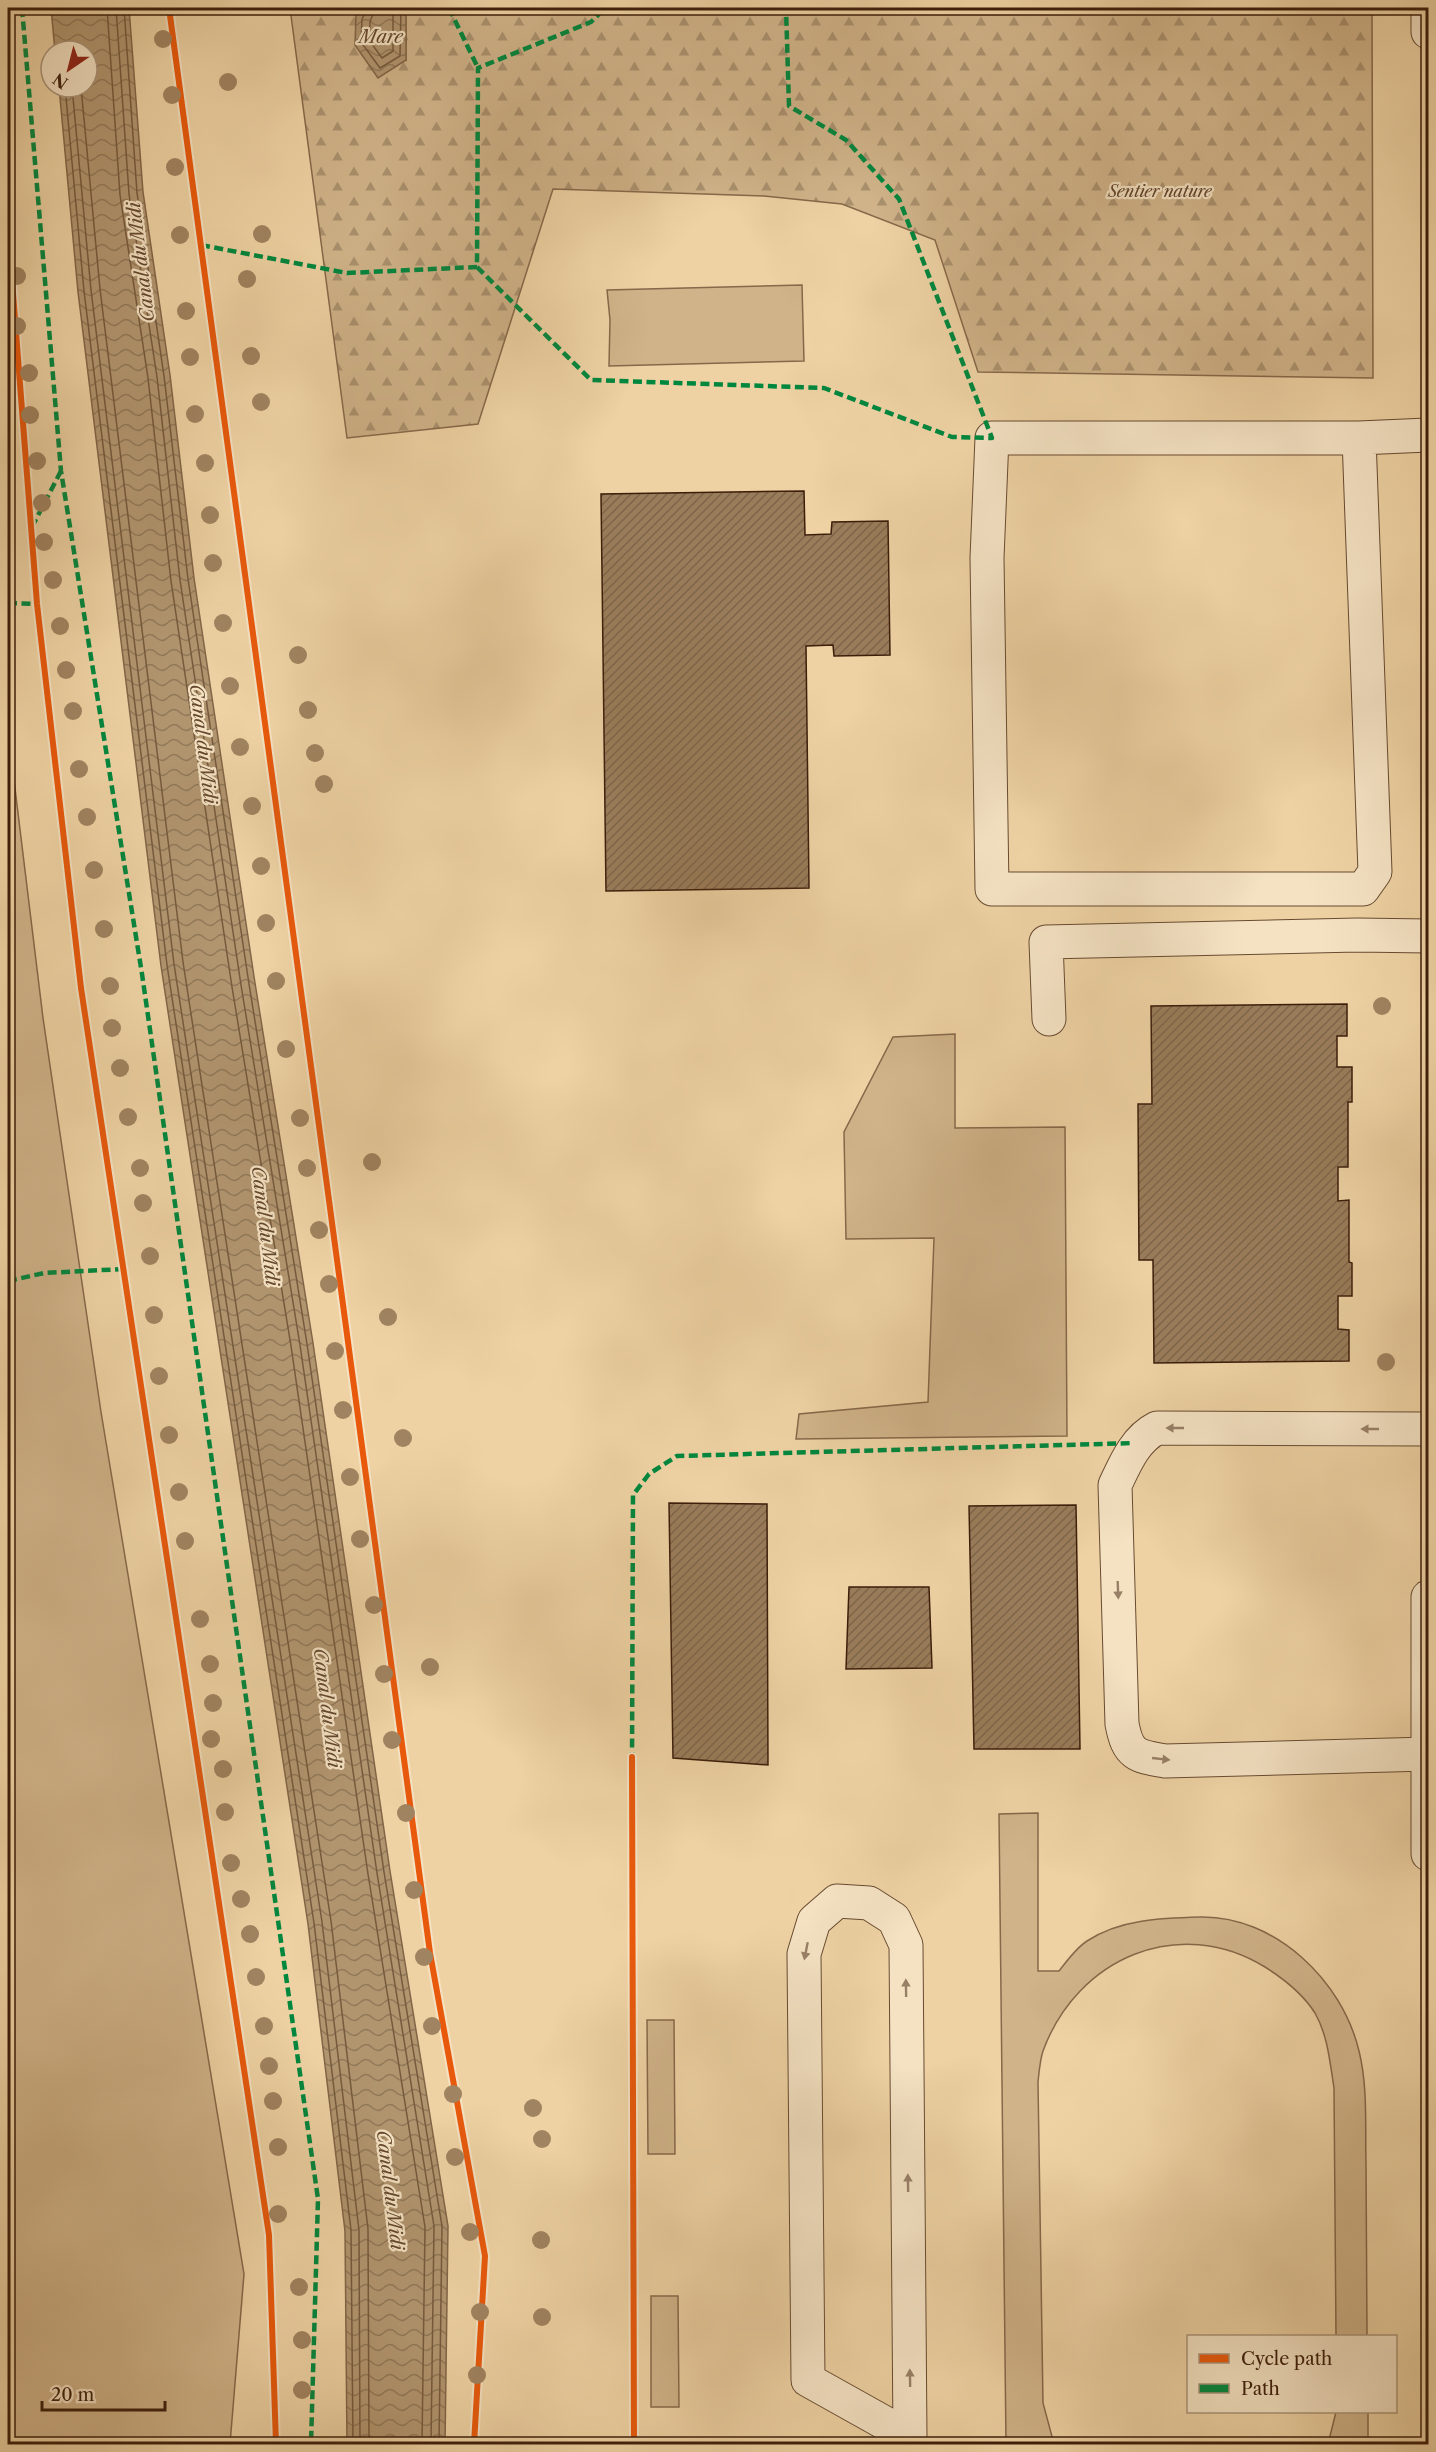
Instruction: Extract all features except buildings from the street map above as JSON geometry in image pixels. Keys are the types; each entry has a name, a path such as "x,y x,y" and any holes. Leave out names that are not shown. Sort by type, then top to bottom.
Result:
{"street":[{"path":"1428,8 1428,32"},
{"path":"1359,438 1375,872 1363,889 992,889 987,558 992,438 1359,438 1428,435"},
{"path":"1049,1019 1046,942 1357,935 1428,936"},
{"path":"1428,1429 1156,1428 1147,1433 1128,1457 1115,1485 1122,1724 1125,1739 1132,1752 1143,1757 1165,1761 1428,1754"},
{"path":"1428,1597 1428,1854"},
{"path":"837,1901 870,1903 894,1919 906,1945 910,2441 808,2380 804,1954 813,1921 837,1901"}],"green space":[{"name":"Sentier nature","path":"290,8 364,8 356,15 406,60 406,8 1372,8 1373,378 978,372 935,240 842,204 764,196 553,189 478,424 347,438"},
{"path":"802,285 804,361 609,366 610,320 607,290"},
{"path":"8,731 43,1018 101,1412 244,2274 230,2444 8,2444"},
{"path":"955,1034 955,1128 1065,1127 1067,1436 796,1439 799,1414 928,1402 934,1238 846,1239 844,1132 893,1037"},
{"path":"1038,1813 1038,1971 1059,1971 1075,1951 1087,1941 1113,1928 1156,1919 1201,1917 1228,1920 1255,1928 1279,1940 1321,1977 1338,2000 1359,2051 1364,2079 1367,2335 1336,2335 1334,2088 1326,2040 1315,2013 1299,1993 1279,1977 1265,1967 1232,1952 1199,1945 1166,1946 1134,1954 1106,1970 1080,1991 1059,2019 1043,2051 1038,2082 1043,2403 1054,2444 1006,2444 999,1814"},
{"path":"647,2020 674,2020 675,2154 648,2154"},
{"path":"651,2296 678,2296 679,2407 651,2407"},
{"path":"1336,2413 1368,2413 1368,2444 1328,2444"}],"water":[{"name":"Canal du Midi","path":"51,8 129,8 143,192 170,375 194,578 255,983 313,1343 390,1871 448,2226 445,2444 347,2444 345,2231 308,1924 161,966 78,292 60,99 99,99 99,39 54,39"},
{"name":"Mare","path":"364,8 406,8 406,60 378,78 355,45 356,15"}],"marked path":[{"path":"22,8 61,471 142,974 318,2199 311,2444"},
{"path":"449,8 478,68"},
{"path":"201,245 347,273 477,267 478,68 591,22 605,8"},
{"path":"477,267 591,380 824,388 952,437 992,438 899,199 846,140 789,106 786,8"},
{"path":"32,527 61,471"},
{"path":"8,603 37,604"},
{"path":"8,1281 44,1273 123,1269"},
{"path":"632,1761 633,1495 649,1474 677,1456 1134,1443"}],"cycle path":[{"path":"169,8 430,1953 485,2256 474,2444"},
{"path":"8,229 37,604 81,988 269,2235 276,2444"},
{"path":"632,1757 634,2444"}]}
